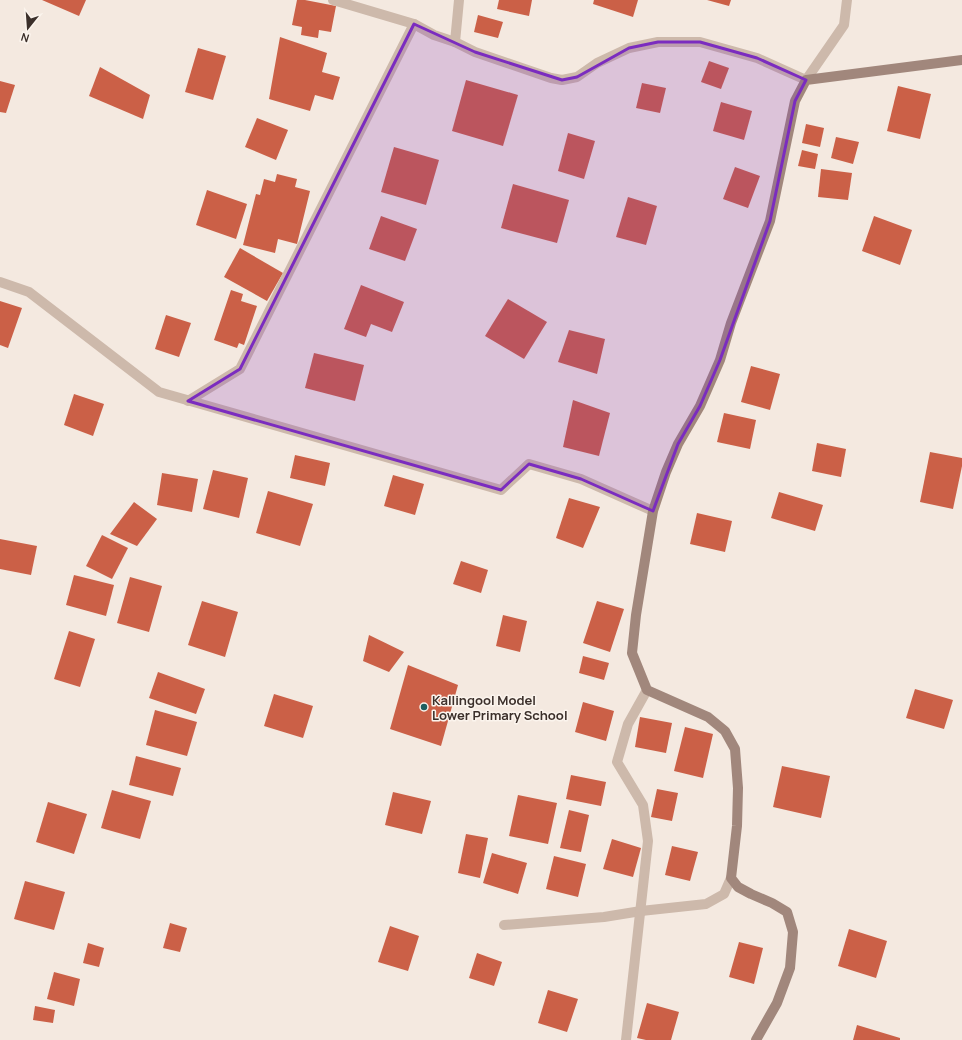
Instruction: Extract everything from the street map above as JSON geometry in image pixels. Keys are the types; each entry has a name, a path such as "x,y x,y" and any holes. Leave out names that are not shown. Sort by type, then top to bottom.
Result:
{"main road":[{"path":"756,1040 777,1003 790,968 793,932 787,912 738,887 731,878 737,826 738,788 735,749 725,731 708,717 647,690 632,653 636,615 653,511 666,472 678,444 700,406 720,360 731,323 770,222 787,133 795,101 806,80 962,60"}],"street":[{"path":"333,0 414,24 434,35 455,42 475,52 551,78 562,80 577,77 598,63 629,48 658,42 700,42 757,58 806,80 844,25 847,0"},
{"path":"455,42 459,0"},
{"path":"188,401 240,369 414,24"},
{"path":"0,282 30,292 159,392 501,490 529,464 581,478 653,511"},
{"path":"626,1040 648,841 643,805 617,762 628,724 647,690"},
{"path":"504,925 604,917 641,911 706,904 724,894 731,878"}],"highlighted area":[{"path":"414,24 475,52 562,80 577,77 629,48 658,42 700,42 757,58 806,80 795,101 770,221 720,360 700,406 678,444 653,511 581,479 529,464 501,490 188,401 240,369"}],"building":[{"path":"42,0 86,0 79,16"},
{"path":"297,0 305,0 336,6 331,32 319,30 318,38 301,35 302,27 292,25"},
{"path":"499,0 532,0 529,16 497,9"},
{"path":"594,0 638,0 633,17 593,4"},
{"path":"707,0 731,0 729,6"},
{"path":"478,15 503,22 498,38 474,32"},
{"path":"280,37 327,53 322,72 340,77 333,100 315,95 310,111 269,99"},
{"path":"198,48 226,56 213,100 185,92"},
{"path":"709,61 729,68 721,89 701,82"},
{"path":"100,67 150,95 143,119 89,96"},
{"path":"466,80 518,95 503,146 452,131"},
{"path":"0,81 15,85 6,113 0,112"},
{"path":"642,83 666,88 660,113 636,108"},
{"path":"898,86 931,94 920,139 887,131"},
{"path":"721,102 752,111 744,140 713,131"},
{"path":"257,118 288,130 276,160 245,147"},
{"path":"806,124 824,128 820,147 802,143"},
{"path":"568,133 595,141 584,179 558,171"},
{"path":"836,137 859,142 853,164 831,158"},
{"path":"394,147 439,160 426,205 381,192"},
{"path":"802,150 818,154 815,169 798,166"},
{"path":"735,167 760,176 748,208 723,199"},
{"path":"821,169 852,173 848,200 818,197"},
{"path":"277,174 297,179 295,187 310,191 297,244 278,239 275,253 243,245 256,194 260,195 264,179 275,182"},
{"path":"513,184 569,200 557,243 501,228"},
{"path":"207,190 247,204 236,239 196,225"},
{"path":"628,197 657,206 646,245 616,237"},
{"path":"381,216 417,229 405,261 369,249"},
{"path":"874,216 912,230 900,265 862,251"},
{"path":"240,248 283,273 267,301 224,277"},
{"path":"361,285 404,302 392,332 371,324 366,337 344,329"},
{"path":"231,290 243,294 241,301 257,306 244,345 239,343 237,348 214,340"},
{"path":"508,299 547,322 524,359 485,336"},
{"path":"0,301 22,308 8,348 0,345"},
{"path":"166,315 191,323 179,357 155,349"},
{"path":"569,330 605,339 597,374 558,362"},
{"path":"314,353 364,365 355,401 305,388"},
{"path":"751,366 780,374 770,410 741,402"},
{"path":"74,394 104,404 93,436 64,425"},
{"path":"573,400 610,413 599,456 563,447"},
{"path":"724,413 756,420 750,449 717,442"},
{"path":"817,443 846,449 841,477 812,471"},
{"path":"930,452 962,458 962,466 953,509 920,502"},
{"path":"295,455 330,463 325,486 290,478"},
{"path":"213,470 248,478 239,518 203,509"},
{"path":"162,473 198,479 192,512 157,505"},
{"path":"393,475 424,484 415,515 384,506"},
{"path":"268,491 313,504 300,546 256,533"},
{"path":"779,492 823,505 815,531 771,518"},
{"path":"569,498 600,507 583,548 556,538"},
{"path":"134,502 157,519 137,546 110,534"},
{"path":"697,513 732,521 725,552 690,544"},
{"path":"102,535 128,548 112,579 86,566"},
{"path":"0,539 37,546 31,575 0,569"},
{"path":"461,561 488,570 481,593 453,584"},
{"path":"74,575 114,585 106,616 66,605"},
{"path":"130,577 162,586 149,632 117,623"},
{"path":"202,601 238,612 225,657 188,645"},
{"path":"597,601 624,609 610,652 583,643"},
{"path":"503,615 527,621 520,652 496,646"},
{"path":"69,631 95,639 80,687 54,679"},
{"path":"369,635 404,652 389,672 363,661"},
{"path":"583,656 609,663 604,680 579,673"},
{"name":"Kallingool Model Lower Primary School","path":"408,665 458,685 441,746 390,729"},
{"path":"158,672 205,689 196,714 149,698"},
{"path":"915,689 953,700 944,729 906,718"},
{"path":"274,694 313,706 303,738 264,726"},
{"path":"583,702 614,711 606,741 575,732"},
{"path":"155,710 197,722 187,756 146,745"},
{"path":"640,717 672,723 666,753 635,747"},
{"path":"685,727 713,734 703,778 674,771"},
{"path":"136,756 181,768 173,796 129,785"},
{"path":"782,766 830,776 821,818 773,807"},
{"path":"571,775 606,782 601,806 566,799"},
{"path":"657,789 678,793 672,821 651,817"},
{"path":"112,790 151,801 140,839 101,828"},
{"path":"393,792 431,801 422,834 385,825"},
{"path":"518,795 557,803 548,844 509,836"},
{"path":"48,802 87,814 74,854 36,842"},
{"path":"569,810 589,815 581,852 560,848"},
{"path":"466,834 488,838 480,878 458,873"},
{"path":"612,839 641,848 633,877 603,869"},
{"path":"672,846 698,852 690,881 665,875"},
{"path":"492,853 527,863 518,894 483,883"},
{"path":"554,856 586,864 578,897 546,889"},
{"path":"25,881 65,892 54,930 14,919"},
{"path":"170,923 187,928 180,952 163,948"},
{"path":"390,926 419,936 408,971 378,962"},
{"path":"849,929 887,941 876,978 838,966"},
{"path":"739,942 763,948 754,984 729,977"},
{"path":"88,943 104,948 99,967 83,963"},
{"path":"477,953 502,962 494,986 469,978"},
{"path":"54,972 80,979 74,1006 47,999"},
{"path":"548,990 578,999 567,1032 538,1023"},
{"path":"647,1003 679,1012 671,1040 646,1040 637,1038"},
{"path":"35,1006 55,1010 53,1023 33,1020"},
{"path":"857,1025 900,1038 900,1040 853,1040"}],"place":[{"name":"Kallingool Model Lower Primary School","path":"424,707"}]}
